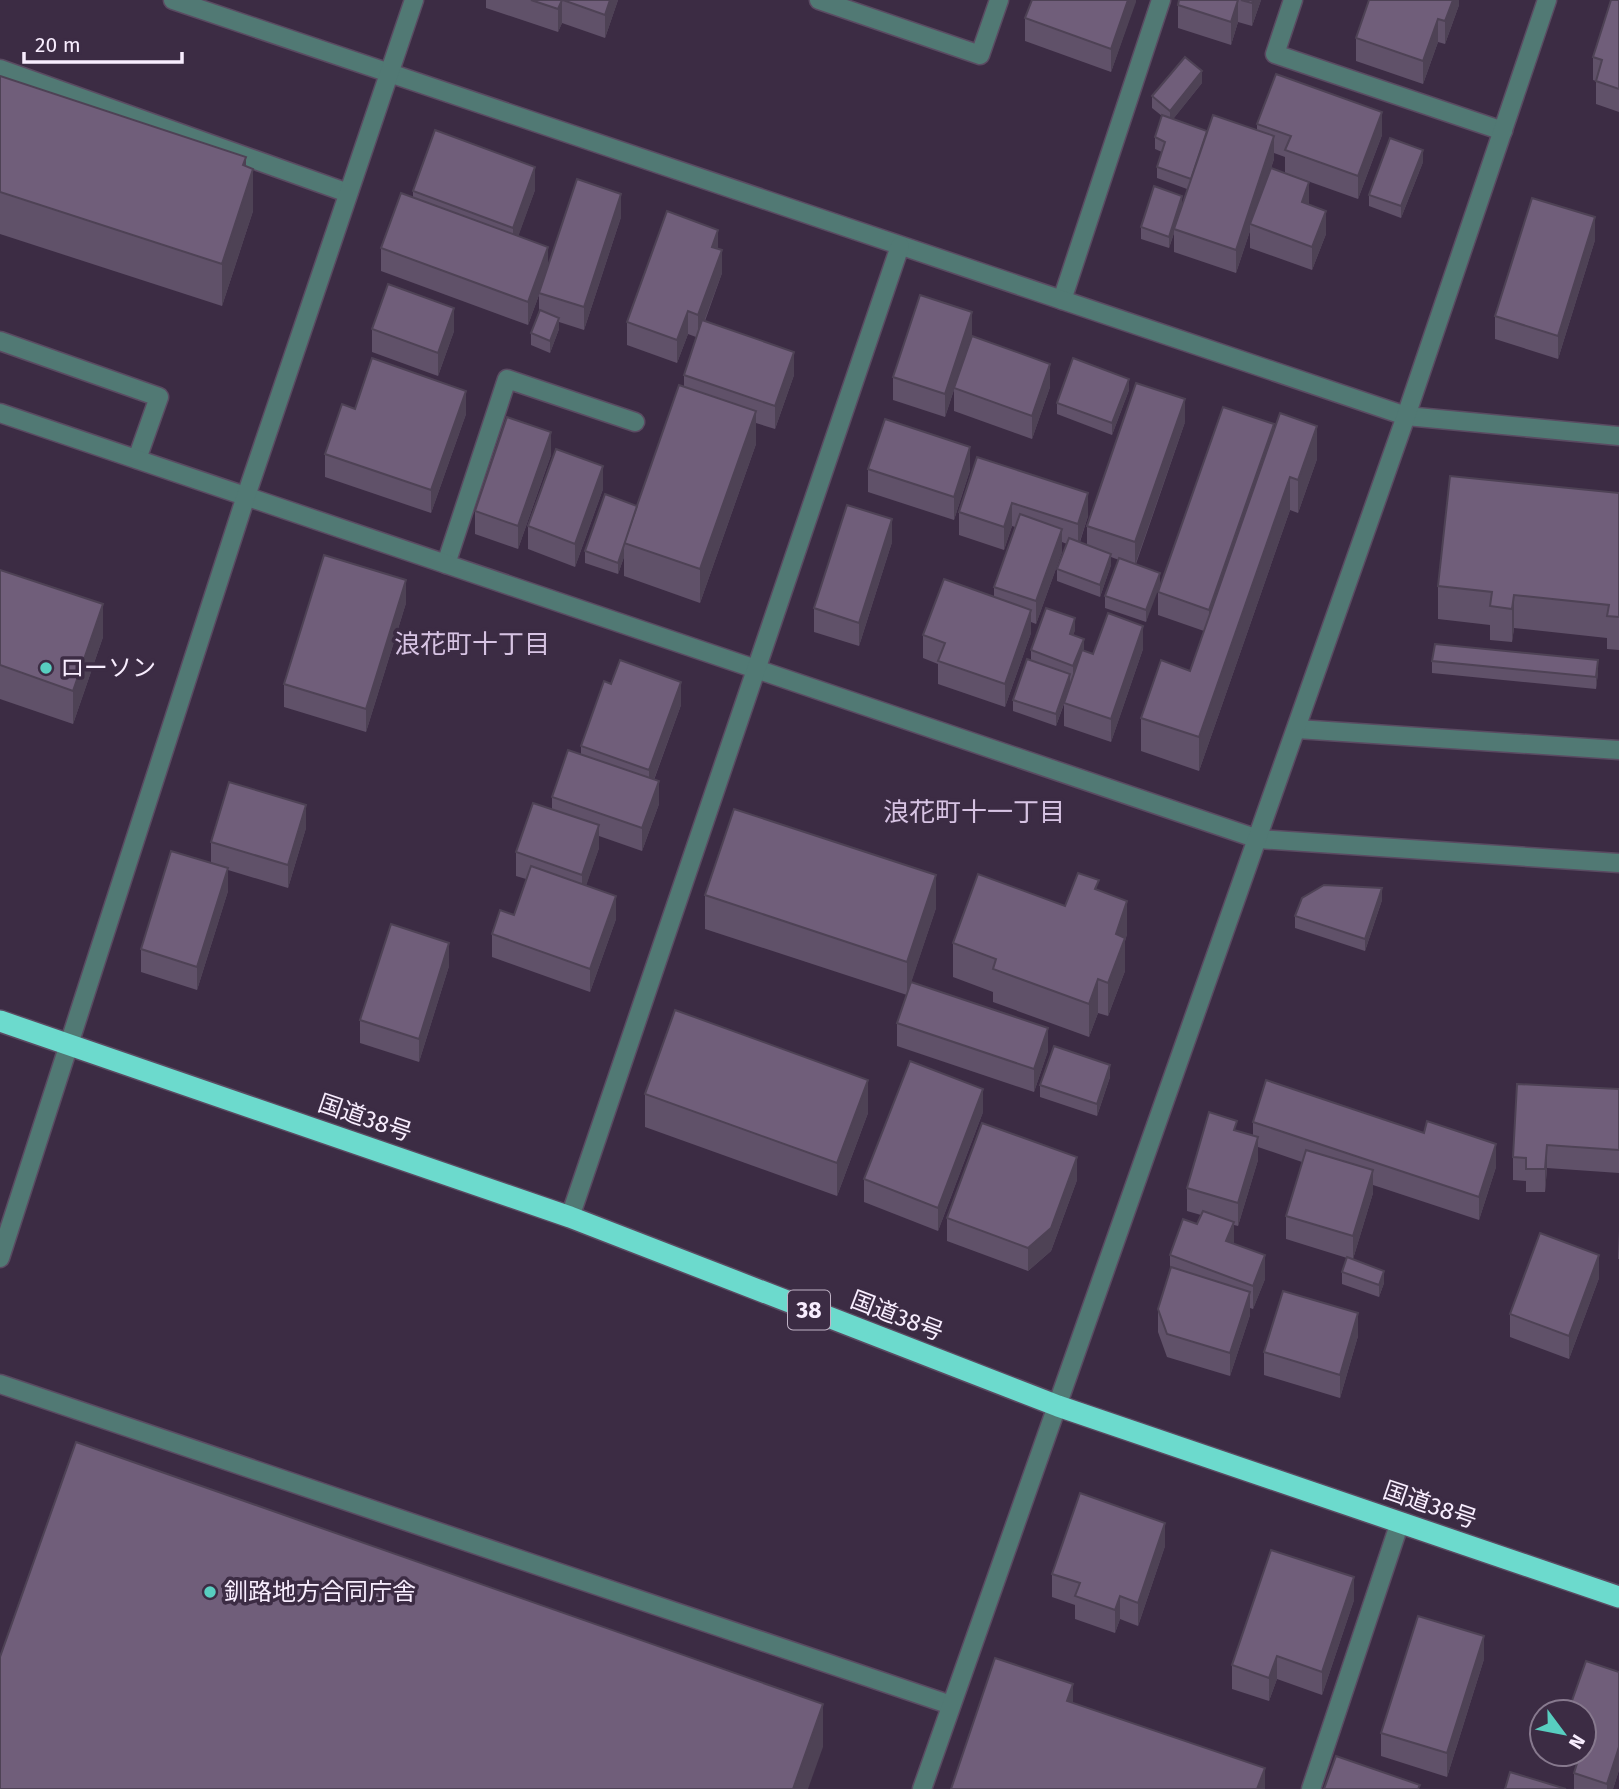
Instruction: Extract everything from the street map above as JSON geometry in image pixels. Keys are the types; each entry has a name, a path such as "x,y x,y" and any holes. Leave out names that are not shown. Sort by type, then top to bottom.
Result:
{"highway":[{"name":"国道38号","path":"0,1021 570,1217 1058,1406 1619,1597"}],"street":[{"path":"173,0 1406,416 1619,436"},
{"path":"0,1258 246,496 414,0"},
{"path":"819,0 856,6 980,55 999,0"},
{"path":"1062,300 1161,0"},
{"path":"1293,0 1275,54 1503,131"},
{"path":"922,1789 1297,729 1547,0"},
{"path":"0,69 348,193"},
{"path":"570,1217 900,246"},
{"path":"0,341 159,397 137,459"},
{"path":"446,564 507,379 635,422"},
{"path":"0,413 1258,839 1619,863"},
{"path":"1297,729 1619,750"},
{"path":"0,1384 951,1705"},
{"path":"1311,1789 1400,1522"}],"building":[{"path":"531,0 562,0 558,9"},
{"path":"563,0 610,0 605,15"},
{"path":"1032,0 1128,0 1111,49 1025,18"},
{"path":"1179,0 1238,0 1231,22 1178,5"},
{"path":"1369,0 1453,0 1445,21 1438,19 1423,61 1356,38"},
{"path":"1611,0 1619,0 1619,89 1596,81 1602,60 1593,57"},
{"path":"1185,57 1202,71 1170,111 1152,96"},
{"path":"1276,74 1382,112 1358,176 1285,150 1291,136 1257,124"},
{"path":"0,76 246,157 243,165 253,169 222,264 0,192"},
{"path":"1162,115 1207,131 1191,179 1157,167 1165,142 1155,137"},
{"path":"1213,115 1274,136 1236,250 1174,229"},
{"path":"435,130 535,167 513,228 413,191"},
{"path":"1390,138 1423,150 1401,206 1369,195"},
{"path":"1271,168 1309,182 1302,202 1326,211 1312,247 1250,224"},
{"path":"577,179 621,194 584,307 539,293"},
{"path":"1154,186 1182,196 1169,237 1141,227"},
{"path":"401,193 548,247 528,302 381,248"},
{"path":"1532,198 1595,217 1558,336 1495,316"},
{"path":"667,211 718,230 712,247 722,250 698,315 688,311 677,340 627,322"},
{"path":"388,284 454,308 438,353 372,329"},
{"path":"920,295 972,312 945,394 893,377"},
{"path":"540,310 559,318 550,341 531,333"},
{"path":"702,320 794,352 775,406 684,375"},
{"path":"972,336 1050,364 1032,416 954,388"},
{"path":"372,358 466,391 431,490 325,454 342,404 355,409"},
{"path":"1073,358 1129,379 1112,423 1057,403"},
{"path":"1136,383 1185,399 1135,542 1087,526"},
{"path":"679,385 756,411 700,569 624,543"},
{"path":"1223,407 1274,424 1209,610 1158,592"},
{"path":"1280,413 1317,426 1298,480 1290,477 1199,737 1141,718 1161,660 1190,671"},
{"path":"507,417 551,432 518,526 475,511"},
{"path":"885,419 970,447 954,497 868,469"},
{"path":"556,449 603,466 575,544 528,526"},
{"path":"977,457 1088,493 1078,524 1012,503 1004,527 959,512"},
{"path":"1450,476 1619,493 1619,617 1607,616 1609,605 1514,595 1512,609 1490,606 1492,592 1438,586"},
{"path":"605,494 637,506 618,563 585,551"},
{"path":"847,505 892,519 859,623 814,608"},
{"path":"1020,514 1062,529 1036,601 994,587"},
{"path":"1069,538 1111,554 1100,585 1057,569"},
{"path":"324,555 406,580 366,709 284,684"},
{"path":"1119,558 1160,573 1146,610 1105,596"},
{"name":"ローソン","path":"0,570 103,604 73,691 0,665"},
{"path":"944,579 1031,610 1005,684 938,661 945,643 923,635"},
{"path":"1046,608 1075,618 1070,634 1084,639 1073,666 1031,650"},
{"path":"1108,613 1143,626 1111,719 1064,703 1082,650 1093,654"},
{"path":"1435,644 1598,660 1596,677 1432,661"},
{"path":"1027,659 1070,674 1056,714 1013,700"},
{"path":"620,660 681,682 649,770 581,746 604,681 611,684"},
{"path":"568,750 659,781 642,828 552,797"},
{"path":"229,782 306,805 288,865 211,842"},
{"path":"533,803 599,825 582,875 516,852"},
{"path":"734,809 936,875 907,962 705,895"},
{"path":"171,851 228,868 197,967 141,949"},
{"path":"531,866 616,896 590,969 492,934 500,910 514,915"},
{"path":"1078,873 1099,880 1095,889 1127,901 1116,934 1125,938 1108,983 1098,979 1089,1004 993,969 996,959 953,943 978,874 1065,906"},
{"path":"1324,885 1382,888 1365,939 1295,916 1302,898"},
{"path":"391,924 449,943 419,1039 360,1020"},
{"path":"911,982 1048,1028 1034,1069 897,1023"},
{"path":"675,1010 868,1080 837,1163 645,1094"},
{"path":"1054,1046 1110,1065 1097,1104 1040,1085"},
{"path":"910,1061 983,1089 938,1208 864,1179"},
{"path":"1266,1080 1424,1133 1427,1121 1496,1144 1479,1197 1253,1122"},
{"path":"1517,1084 1619,1089 1619,1150 1547,1145 1545,1169 1526,1169 1526,1158 1513,1157"},
{"path":"1209,1112 1237,1121 1234,1130 1258,1137 1238,1203 1187,1188"},
{"path":"982,1123 1077,1157 1051,1228 1028,1248 947,1218"},
{"path":"1306,1150 1373,1170 1353,1236 1286,1216"},
{"path":"1203,1211 1234,1222 1226,1241 1265,1255 1253,1286 1170,1255 1183,1219 1197,1224"},
{"path":"1540,1233 1599,1255 1569,1336 1510,1314"},
{"path":"1347,1257 1384,1271 1379,1285 1342,1272"},
{"path":"1171,1267 1250,1292 1230,1353 1167,1334 1158,1309"},
{"path":"1283,1291 1358,1313 1340,1375 1264,1352"},
{"name":"釧路地方合同庁舎","path":"76,1442 823,1704 793,1789 0,1789 0,1657"},
{"path":"1080,1493 1165,1523 1138,1603 1120,1596 1115,1610 1075,1596 1080,1583 1052,1574"},
{"path":"1271,1550 1354,1577 1322,1672 1277,1656 1269,1678 1232,1665"},
{"path":"1418,1616 1484,1636 1447,1753 1381,1733"},
{"path":"995,1658 1073,1684 1067,1701 1265,1768 1257,1789 951,1789"},
{"path":"1586,1661 1619,1672 1619,1747 1607,1784 1574,1773 1576,1768 1598,1768 1598,1698 1573,1698"},
{"path":"1336,1756 1420,1785 1418,1789 1324,1789"},
{"path":"1510,1772 1566,1789 1505,1789"}],"place":[{"name":"ローソン","path":"46,668"},
{"name":"釧路地方合同庁舎","path":"210,1592"}],"district":[{"name":"浪花町十丁目","path":"472,644"},
{"name":"浪花町十一丁目","path":"974,812"}]}
